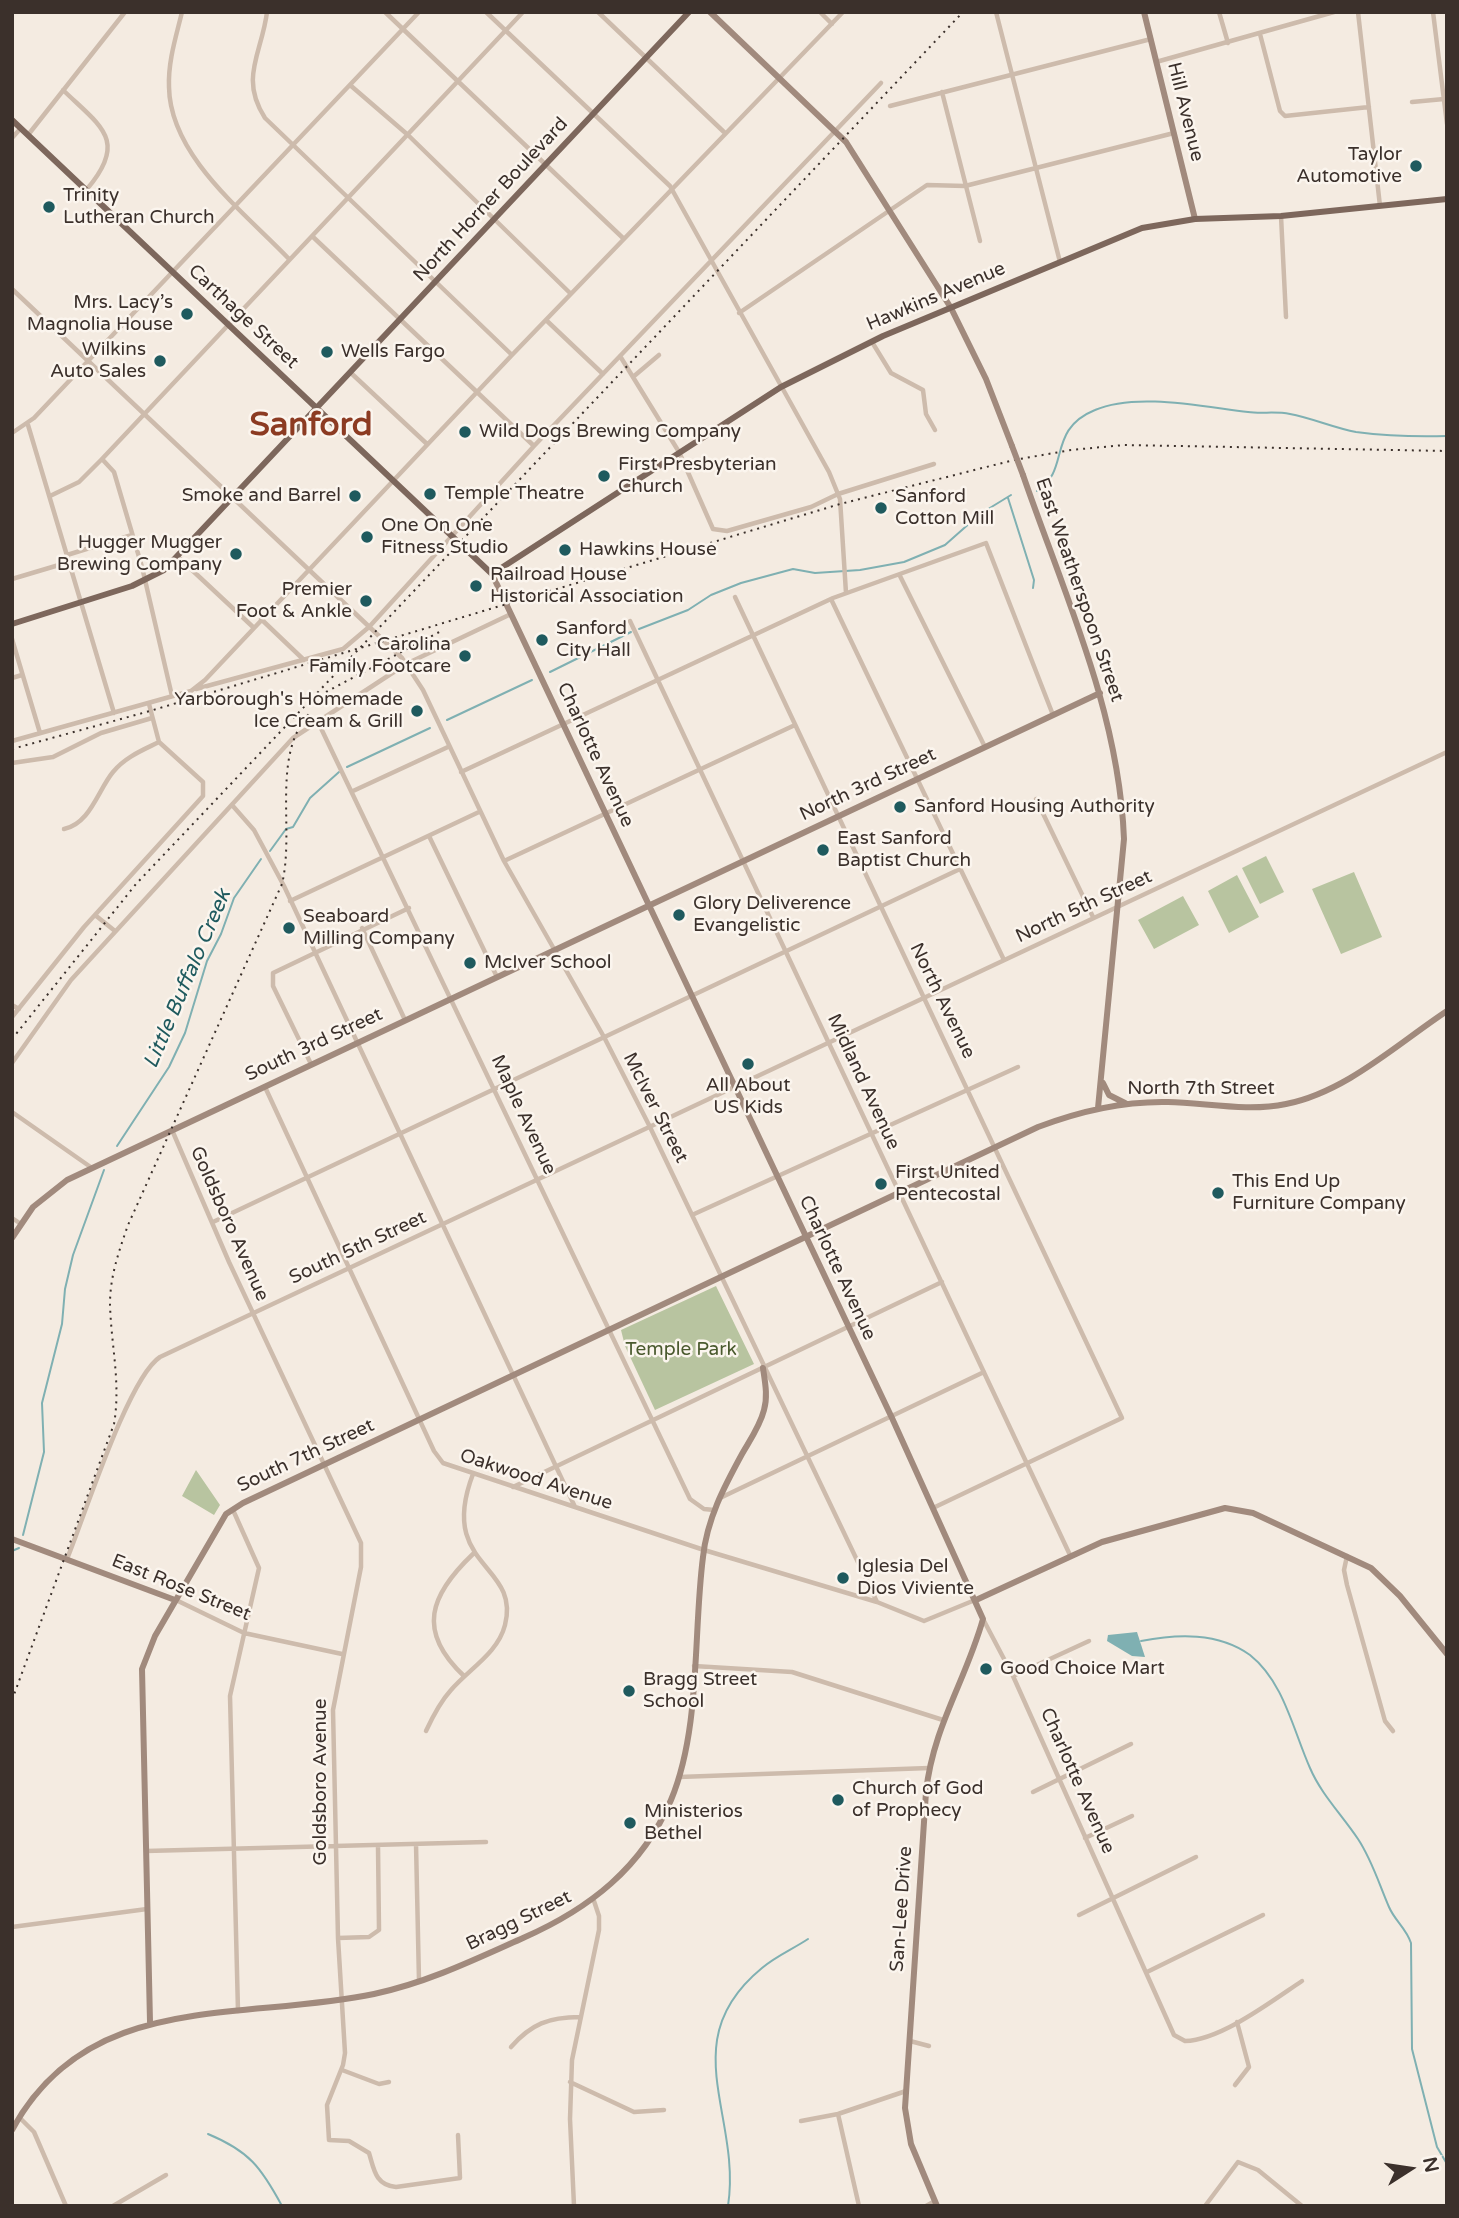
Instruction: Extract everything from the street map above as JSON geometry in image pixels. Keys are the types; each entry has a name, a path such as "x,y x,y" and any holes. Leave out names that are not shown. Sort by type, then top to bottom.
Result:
{"main road":[{"name":"North Horner Boulevard","path":"12,624 146,581 178,557 689,12"},
{"name":"Carthage Street","path":"12,120 451,538"},
{"name":"Hawkins Avenue","path":"492,574 781,387 872,341 1143,228 1195,219 1281,216 1447,199"},
{"name":"Charlotte Avenue","path":"451,538 492,574"}],"street":[{"path":"28,135 125,12"},
{"path":"182,12 169,69 173,116 183,141 201,168 289,259"},
{"path":"267,12 253,68 254,97 265,118 512,355"},
{"path":"385,12 624,239"},
{"path":"12,433 28,425 419,12"},
{"path":"486,12 671,190 838,494 846,593"},
{"path":"50,496 79,482 102,459 523,12"},
{"path":"598,12 725,133"},
{"name":"East Weatherspoon Street","path":"710,12 835,129 950,308 986,379 1023,475 1100,693 1115,749 1122,794 1124,839 1098,1108"},
{"path":"820,12 832,24"},
{"path":"191,691 843,12"},
{"path":"996,12 1060,262"},
{"name":"Hill Avenue","path":"1144,12 1195,219"},
{"path":"1219,12 1228,43"},
{"path":"1156,62 1334,12"},
{"path":"1358,12 1380,206"},
{"path":"1433,12 1447,124"},
{"path":"1260,34 1284,115 1311,115 1369,107"},
{"path":"890,106 1151,39"},
{"path":"12,741 343,649 369,627 534,446 881,83"},
{"path":"350,85 408,135 571,294"},
{"path":"63,90 102,127 108,138 106,162 87,189"},
{"path":"942,92 980,241"},
{"path":"1412,102 1444,99"},
{"path":"12,138 21,128"},
{"path":"740,313 927,185 965,186 1174,133"},
{"path":"1281,216 1286,317"},
{"path":"312,236 534,446"},
{"name":"McIver Street","path":"12,289 406,664 423,690 504,862 604,1037 649,1125 877,1602"},
{"path":"546,320 603,374"},
{"path":"872,341 891,373 923,390 926,414 936,429"},
{"path":"632,377 659,355"},
{"path":"620,356 679,452 713,529 727,531 811,507 838,494 934,464"},
{"path":"352,373 427,444"},
{"path":"28,425 114,713"},
{"path":"102,459 114,472 156,618 159,650 172,696"},
{"path":"67,555 132,535"},
{"path":"461,772 656,678 831,599 986,543 1053,715"},
{"path":"178,557 253,627"},
{"path":"12,579 69,562"},
{"name":"Charlotte Avenue","path":"492,574 892,1418 983,1619 1013,1676 1170,2027 1180,2040 1191,2041 1237,2022"},
{"path":"900,576 985,747"},
{"name":"North Avenue","path":"735,597 1122,1418 1028,1464"},
{"path":"831,599 1004,960"},
{"path":"12,1063 71,980 284,747 406,664 513,614"},
{"path":"261,619 304,660"},
{"name":"Midland Avenue","path":"630,621 1070,1555"},
{"path":"12,639 40,733"},
{"path":"12,678 22,675"},
{"name":"North 3rd Street","path":"649,905 1100,693"},
{"path":"12,1017 95,915 203,796 204,782 159,742 149,704"},
{"path":"12,763 53,757 101,733 152,718"},
{"name":"Maple Avenue","path":"317,723 354,791 690,1499 704,1509 714,1510"},
{"path":"504,862 795,725"},
{"path":"64,829 76,823 93,805 120,765 159,742"},
{"path":"354,791 448,747"},
{"name":"North 5th Street","path":"734,1087 1447,752"},
{"path":"1036,799 1093,918"},
{"path":"232,805 260,840 315,951 576,1508"},
{"path":"290,901 479,812"},
{"path":"429,836 497,977"},
{"path":"213,1222 960,869"},
{"name":"South 3rd Street","path":"12,1238 49,1191 92,1168 649,905"},
{"path":"311,1064 271,976 278,968 409,908"},
{"path":"95,915 115,930"},
{"path":"362,928 405,1020"},
{"path":"12,1005 19,1009"},
{"name":"North 7th Street","path":"805,1237 1054,1121 1098,1108 1169,1102 1256,1107 1287,1104 1347,1079 1447,1011"},
{"path":"692,1215 968,1087 1018,1067"},
{"path":"1101,1080 1109,1095 1126,1104"},
{"name":"Oakwood Avenue","path":"265,1086 439,1459 451,1467 704,1550 877,1602 924,1620 975,1600"},
{"name":"South 5th Street","path":"67,1559 139,1380 153,1362 734,1087"},
{"path":"12,1112 92,1168"},
{"name":"Goldsboro Avenue","path":"172,1129 252,1313 357,1531 363,1551 333,1710 338,1938 345,2053 342,2070 327,2105 329,2140 349,2141 369,2153 374,2175 387,2186 396,2187 460,2178 458,2134"},
{"path":"12,1217 22,1225"},
{"name":"South 7th Street","path":"150,2022 142,1669 148,1650 216,1526 233,1509 805,1237"},
{"path":"512,1487 942,1282"},
{"name":"Bragg Street","path":"12,2130 54,2075 82,2052 114,2034 150,2022 341,1999 419,1982 555,1924 594,1901 628,1868 664,1814 679,1777 687,1742 704,1550 719,1498 764,1412 766,1391 763,1368"},
{"path":"719,1498 984,1372"},
{"path":"933,1508 1028,1464"},
{"path":"426,1731 441,1703 495,1646 507,1614 505,1596 496,1577 473,1554 462,1519 466,1493 473,1474"},
{"path":"975,1600 1070,1555 1216,1508 1237,1509 1347,1555 1371,1568 1400,1596 1447,1654"},
{"path":"233,1509 259,1568 230,1696 238,2011"},
{"name":"East Rose Street","path":"12,1539 175,1600 244,1633 342,1654"},
{"path":"464,1676 442,1653 433,1618 438,1595 444,1584 473,1554"},
{"path":"1347,1555 1344,1570 1347,1585 1385,1721 1393,1731"},
{"name":"San-Lee Drive","path":"936,2204 911,2144 906,2091 929,1768 943,1720 969,1661 983,1619"},
{"path":"1013,1676 1089,1641"},
{"path":"694,1666 792,1672 943,1720"},
{"path":"1033,1792 1131,1744"},
{"path":"679,1777 929,1768"},
{"path":"1085,1838 1132,1816"},
{"path":"146,1851 486,1842"},
{"path":"416,1844 419,1982"},
{"path":"338,1938 369,1937 379,1930 378,1846"},
{"path":"1079,1914 1196,1857"},
{"path":"574,2206 570,2082 580,2017 599,1930 599,1916 594,1901"},
{"path":"12,1927 147,1909"},
{"path":"1147,1972 1263,1915"},
{"path":"1236,2085 1249,2067 1237,2022 1302,1981"},
{"path":"511,2047 524,2032 541,2022 580,2017"},
{"path":"910,2041 929,2046"},
{"path":"342,2070 379,2084 389,2082"},
{"path":"570,2082 634,2112 664,2110"},
{"path":"801,2121 838,2114 906,2091"},
{"path":"838,2114 859,2206"},
{"path":"19,2118 34,2132 66,2206"},
{"path":"1205,2206 1238,2162 1258,2170 1302,2205"},
{"path":"113,2206 166,2175"},
{"path":"926,2206 936,2204"}],"green space":[{"path":"1266,856 1284,892 1260,904 1242,868"},
{"path":"1354,872 1382,937 1341,954 1312,889"},
{"path":"1237,875 1259,917 1229,933 1208,891"},
{"path":"1183,896 1199,925 1154,949 1138,920"},
{"name":"Temple Park","path":"716,1286 754,1364 655,1410 625,1346 621,1330"},
{"path":"196,1470 220,1505 214,1515 182,1496"}],"water":[{"path":"1137,1632 1145,1657 1132,1656 1107,1641 1108,1635"}],"waterway":[{"name":"Little Buffalo Creek","path":"1037,491 1054,472 1064,439 1080,418 1095,410 1130,402 1170,402 1253,413 1284,413 1368,433 1447,436"},
{"name":"Little Buffalo Creek","path":"639,629 688,610 711,595 741,583 793,569 815,573 860,570 904,562 945,545 980,514 1011,495"},
{"path":"1008,498 1034,580 1033,588"},
{"name":"Little Buffalo Creek","path":"550,672 631,632"},
{"name":"Little Buffalo Creek","path":"447,720 532,680"},
{"name":"Little Buffalo Creek","path":"347,767 430,728"},
{"name":"Little Buffalo Creek","path":"270,851 286,829 293,827 310,798 339,772"},
{"name":"Little Buffalo Creek","path":"117,1146 169,1067 185,1033 207,961 221,934 234,898 261,859"},
{"name":"Little Buffalo Creek","path":"23,1535 44,1452 42,1403 62,1324 65,1289 73,1255 104,1170"},
{"name":"Little Buffalo Creek","path":"12,1551 19,1548"},
{"path":"1141,1641 1183,1636 1225,1642 1250,1655 1271,1679 1286,1707 1315,1778 1363,1847 1391,1912 1411,1943 1412,2049 1437,2147 1447,2164"},
{"path":"728,2206 730,2173 717,2080 716,2051 721,2023 736,1995 762,1968 808,1939"},
{"path":"208,2134 244,2154 260,2171 282,2206"}],"railway":[{"path":"12,1039 136,884 963,12"},
{"path":"12,749 150,711 840,504 1014,460 1071,450 1124,445 1447,451"},
{"path":"326,692 443,630"},
{"path":"12,1700 114,1424 116,1379 110,1304 118,1254 128,1225 282,884 287,772 297,731 309,714"}],"place":[{"name":"Taylor Automotive","path":"1416,166"},
{"name":"Trinity Lutheran Church","path":"49,207"},
{"name":"Mrs. Lacy’s Magnolia House","path":"187,314"},
{"name":"Wells Fargo","path":"327,352"},
{"name":"Wilkins Auto Sales","path":"160,361"},
{"name":"Wild Dogs Brewing Company","path":"465,432"},
{"name":"First Presbyterian Church","path":"604,476"},
{"name":"Temple Theatre","path":"430,494"},
{"name":"Smoke and Barrel","path":"355,496"},
{"name":"Sanford Cotton Mill","path":"881,508"},
{"name":"One On One Fitness Studio","path":"367,537"},
{"name":"Hawkins House","path":"565,550"},
{"name":"Hugger Mugger Brewing Company","path":"236,554"},
{"name":"Railroad House Historical Association","path":"476,586"},
{"name":"Premier Foot & Ankle","path":"366,601"},
{"name":"Sanford City Hall","path":"542,640"},
{"name":"Carolina Family Footcare","path":"465,656"},
{"name":"Yarborough's Homemade Ice Cream & Grill","path":"417,711"},
{"name":"Sanford Housing Authority","path":"900,807"},
{"name":"East Sanford Baptist Church","path":"823,850"},
{"name":"Glory Deliverence Evangelistic","path":"679,915"},
{"name":"Seaboard Milling Company","path":"289,928"},
{"name":"McIver School","path":"470,963"},
{"name":"All About US Kids","path":"748,1064"},
{"name":"First United Pentecostal","path":"881,1184"},
{"name":"This End Up Furniture Company","path":"1218,1193"},
{"name":"Iglesia Del Dios Viviente","path":"843,1578"},
{"name":"Good Choice Mart","path":"986,1669"},
{"name":"Bragg Street School","path":"629,1691"},
{"name":"Church of God of Prophecy","path":"838,1800"},
{"name":"Ministerios Bethel","path":"630,1823"}],"district":[{"name":"Sanford","path":"311,426"}]}
